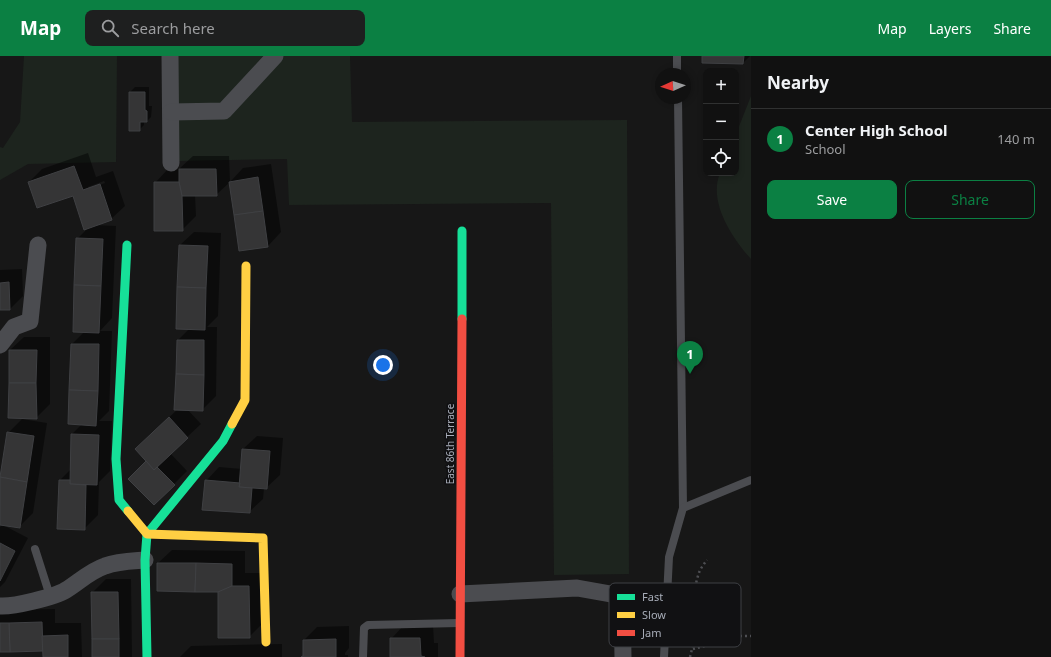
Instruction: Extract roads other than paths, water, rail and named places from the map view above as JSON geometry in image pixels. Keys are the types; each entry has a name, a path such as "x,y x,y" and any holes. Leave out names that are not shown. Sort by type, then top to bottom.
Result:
{"street":[{"path":"170,56 171,163"},
{"path":"170,112 224,111 275,56"},
{"name":"East 86th Terrace","path":"460,657 462,231"},
{"path":"0,345 14,327 30,321 38,245"},
{"path":"127,245 116,459 119,500 148,534 263,538 266,642"},
{"path":"147,657 145,560 148,534 223,441 245,400 246,266"},
{"path":"0,606 10,607 65,592 84,577 104,566 123,562 145,560"},
{"path":"460,594 577,588 609,594"},
{"path":"623,647 623,657"}],"lane":[{"path":"677,56 677,68"},
{"path":"668,583 669,557 683,508 678,104"},
{"path":"683,508 751,480"},
{"path":"36,549 50,596"},
{"path":"363,657 364,628 368,625 460,623"},
{"path":"664,647 664,657"}],"place":[{"name":"Center High School","path":"690,374"}]}
